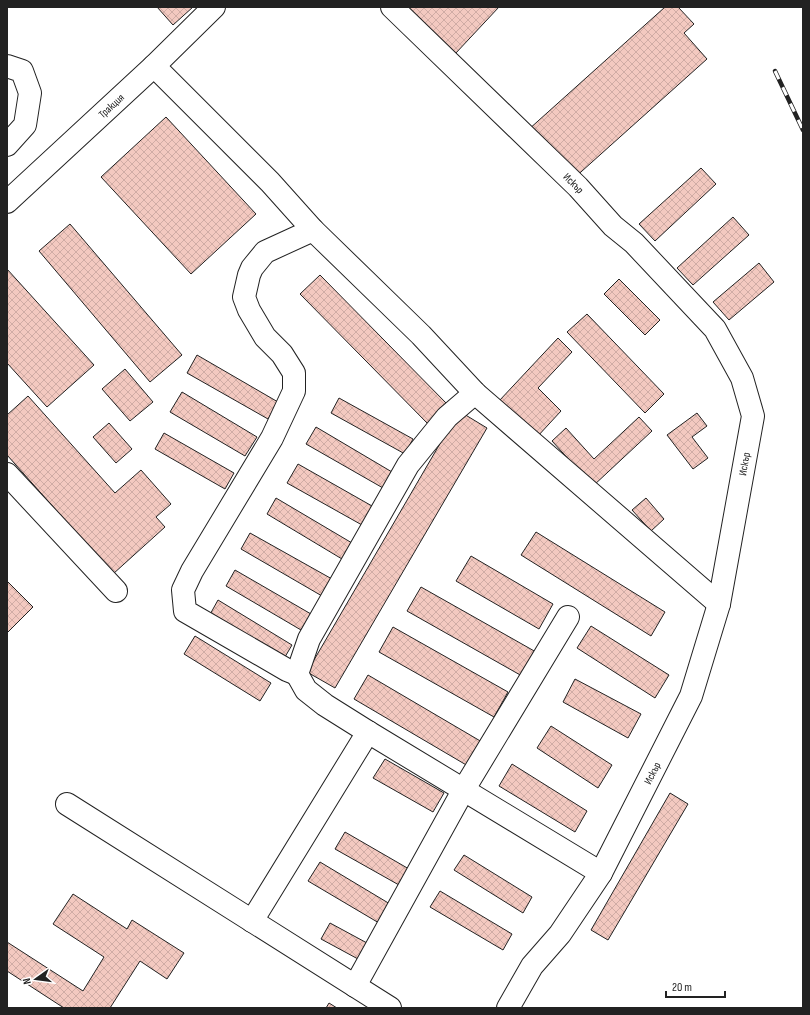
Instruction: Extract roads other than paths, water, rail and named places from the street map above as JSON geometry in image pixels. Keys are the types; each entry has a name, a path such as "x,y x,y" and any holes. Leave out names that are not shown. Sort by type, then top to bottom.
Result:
{"street":[{"name":"Тракция","path":"7,202 154,66 214,7"},
{"name":"Искър","path":"392,7 578,187 614,226 634,243 715,329 742,378 753,416 719,604 691,696 601,873 560,934 532,966 508,1008"},
{"path":"7,66 22,71 30,93 25,125 7,145"},
{"path":"154,66 270,182 313,230 421,335 475,393 719,604"},
{"path":"313,230 265,252 252,268 244,297 265,337 282,354 294,373 294,391 272,438 192,571 183,590 184,611 287,670 297,674 306,690 325,705 601,873"},
{"path":"297,674 309,639 408,465 447,417 475,393"},
{"path":"7,474 116,591"},
{"path":"355,986 464,789 568,617"},
{"path":"252,921 368,732"},
{"path":"68,804 390,1008"}],"railway":[{"path":"775,71 803,130"}]}
